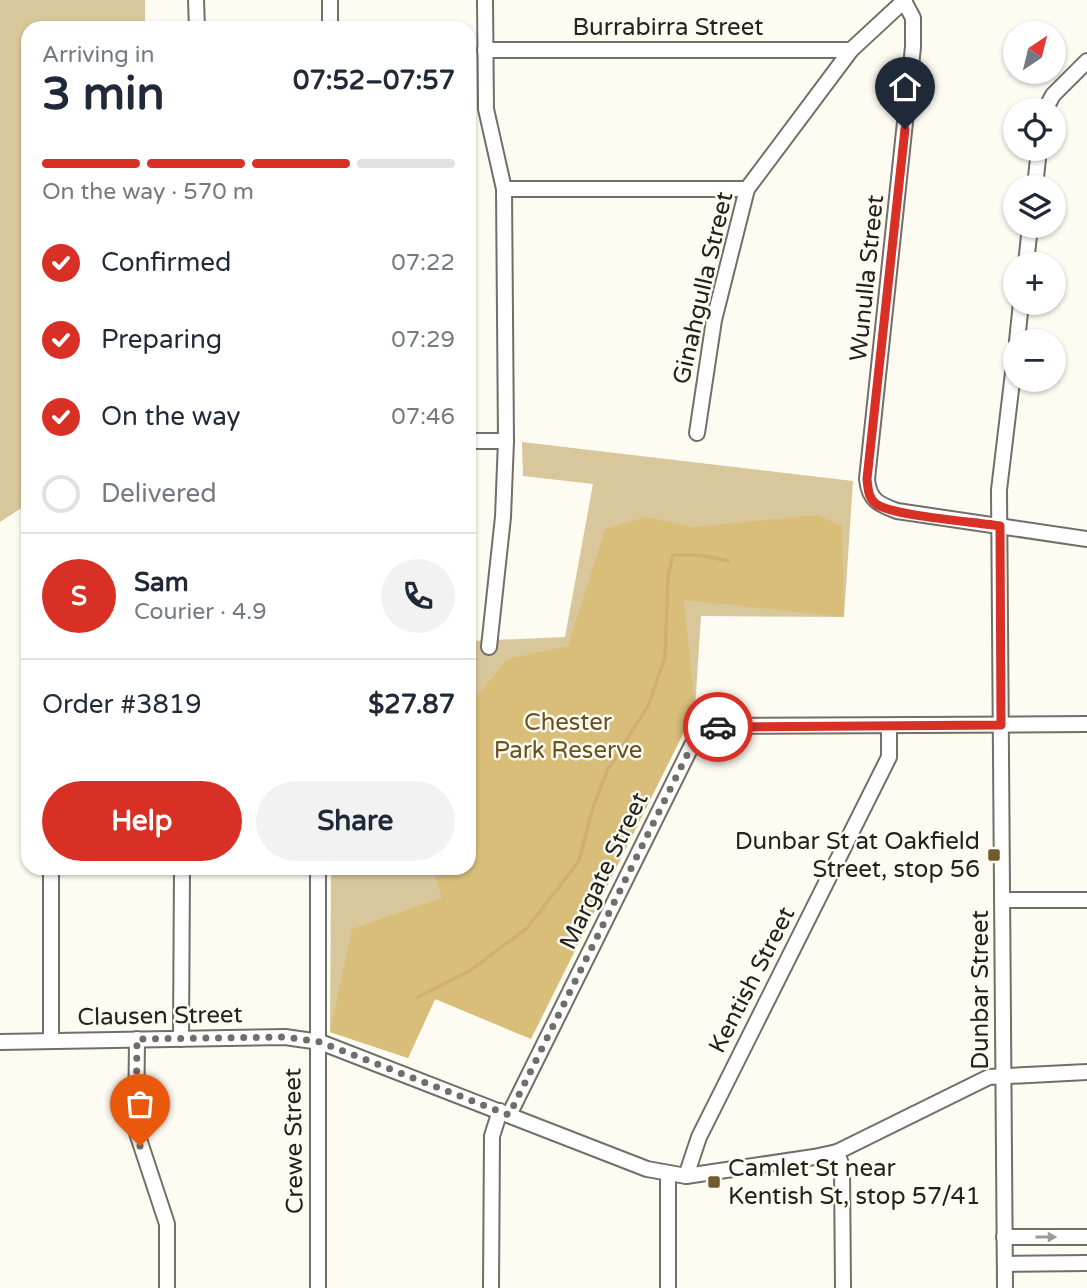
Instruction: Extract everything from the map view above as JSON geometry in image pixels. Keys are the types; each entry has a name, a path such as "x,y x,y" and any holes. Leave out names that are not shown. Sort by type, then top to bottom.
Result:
{"street":[{"path":"197,0 197,21"},
{"path":"330,0 330,21"},
{"path":"485,0 486,109 504,189 506,441 503,517 489,647"},
{"name":"Ginahgulla Street","path":"697,433 715,320 747,189 851,50 904,0"},
{"name":"Wunulla Street","path":"904,0 913,18 913,47 867,479 868,493 876,504 897,511 1000,526"},
{"name":"Burrabirra Street","path":"485,50 851,50"},
{"path":"1051,98 1087,61"},
{"path":"504,189 747,189"},
{"name":"Dunbar Street","path":"1005,1288 999,490 1011,392"},
{"path":"476,441 506,441"},
{"path":"1000,526 1087,539"},
{"name":"Margate Street","path":"491,1288 492,1136 692,745 707,730 720,726 1087,724"},
{"name":"Kentish Street","path":"686,1176 699,1137 889,757 889,727"},
{"path":"51,875 51,1041"},
{"path":"181,1039 182,875"},
{"name":"Crewe Street","path":"318,875 318,1288"},
{"path":"1002,900 1087,900"},
{"name":"Clausen Street","path":"0,1042 285,1037 320,1042 668,1175 686,1176 837,1152 971,1085 1003,1075 1087,1072"},
{"path":"137,1039 136,1130 144,1162 167,1224 167,1288"},
{"path":"837,1152 842,1167 843,1288"},
{"path":"668,1175 668,1288"},
{"path":"1004,1237 1087,1237"},
{"path":"1005,1264 1087,1263"}],"green space":[{"path":"0,0 145,0 145,21 21,21 21,508 0,522"},
{"name":"Chester Park Reserve","path":"522,442 853,481 844,617 701,616 695,710 486,1010 435,999 408,1058 330,1032 331,875 476,875 476,641 565,637 593,484 523,476"},
{"name":"Chester Park Reserve","path":"817,515 842,526 844,617 684,600 695,710 531,1039 435,999 408,1058 330,1032 352,929 442,898 434,875 476,875 476,697 507,659 568,646 605,529 646,517 693,527"}],"waterway":[{"path":"418,997 471,970 527,928 579,861 592,810 607,771 648,706 665,657 668,576 673,555 700,555 728,561"}],"way so far":[{"path":"140,1146 136,1130 137,1039 285,1037 320,1042 509,1115 692,745 707,730 718,727"}],"place":[{"name":"Dunbar St at Oakfield Street, stop 56","path":"994,855"},
{"name":"Camlet St near Kentish St, stop 57/41","path":"714,1182"}],"route":[{"path":"718,727 1001,725 1000,526 897,511 876,504 868,493 867,479 905,129"}]}
